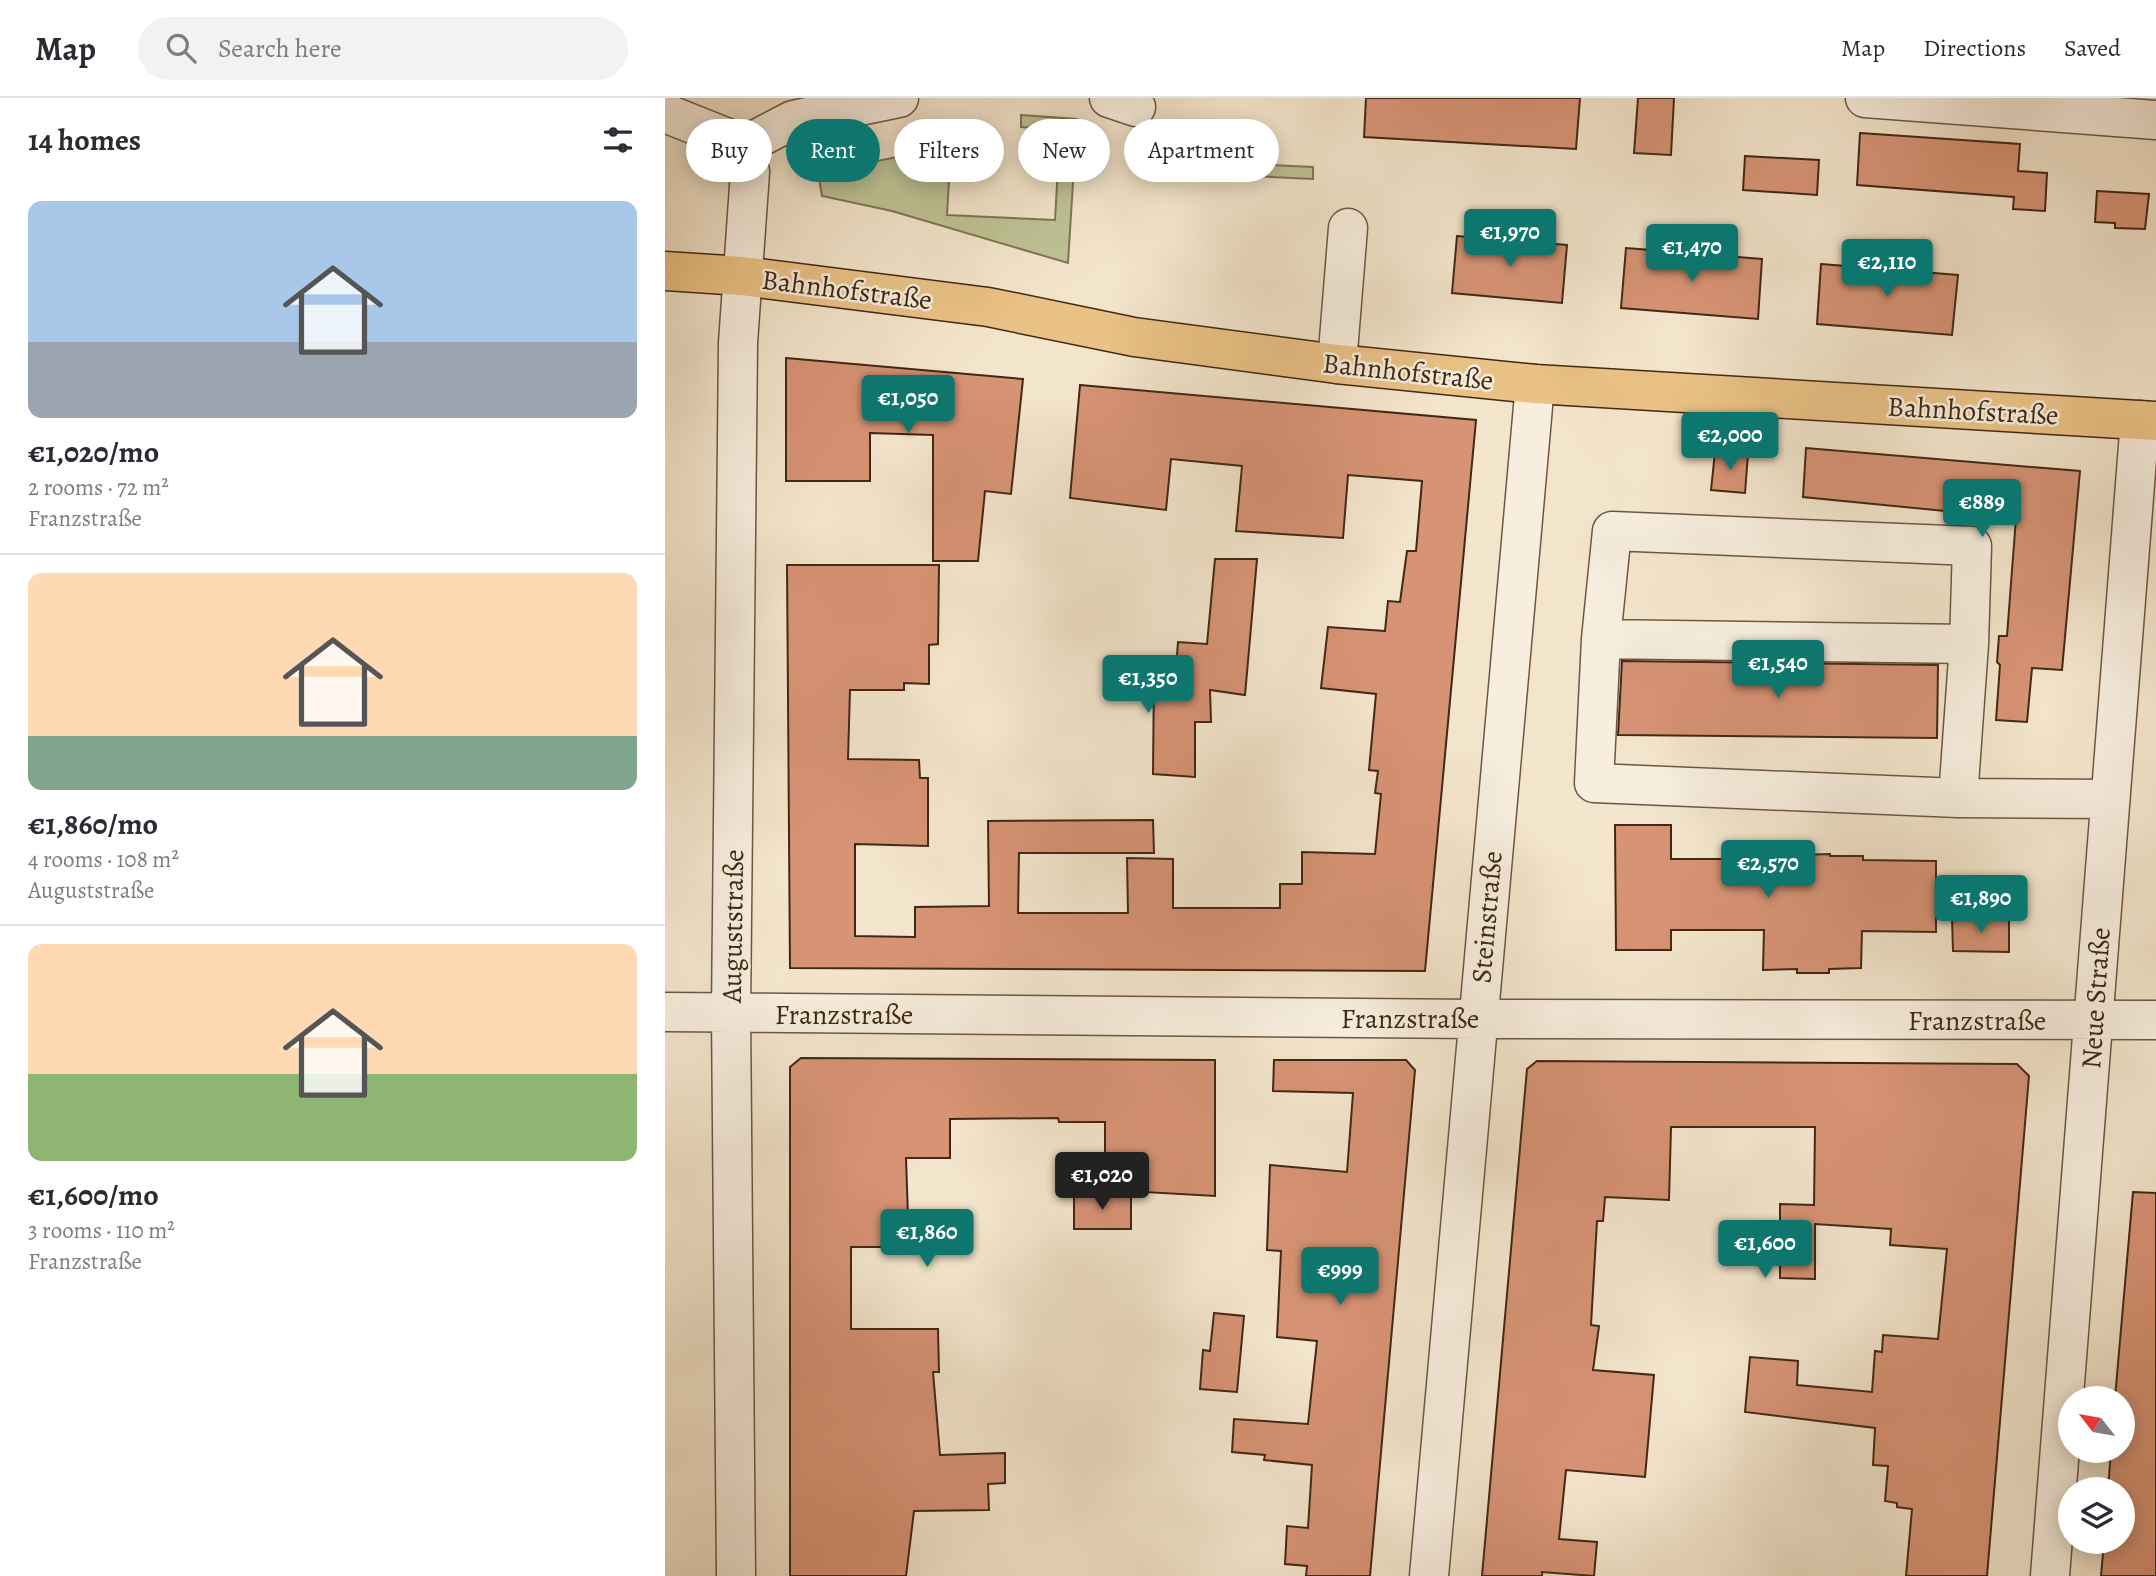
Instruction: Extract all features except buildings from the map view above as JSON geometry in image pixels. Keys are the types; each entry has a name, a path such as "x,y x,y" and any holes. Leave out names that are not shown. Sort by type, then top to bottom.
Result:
{"main road":[{"name":"Bahnhofstraße","path":"665,271 742,276 988,307 1134,337 1337,364 1535,384 2148,421"}],"street":[{"path":"772,131 793,120 899,98"},
{"path":"1865,98 2156,120"},
{"path":"665,113 686,121"},
{"name":"Auguststraße","path":"736,1576 731,1013 738,343 750,182"},
{"path":"1337,364 1348,228"},
{"name":"Steinstraße","path":"1429,1576 1535,384"},
{"name":"Neue Straße","path":"2050,1576 2110,799 2148,421"},
{"path":"1958,798 1969,644 1972,546 1612,531 1601,639 1594,783 1958,798 2110,799"},
{"path":"1601,639 1969,644"},
{"name":"Franzstraße","path":"665,1012 1477,1019 2156,1020"}],"green space":[{"path":"1021,115 1077,119 1021,119"},
{"path":"894,158 894,182 949,182 947,215 1055,220 1057,182 1073,182 1068,263 892,211 822,196 820,182 880,182 880,160"},
{"path":"1279,165 1313,167 1313,179 1279,177"}]}
